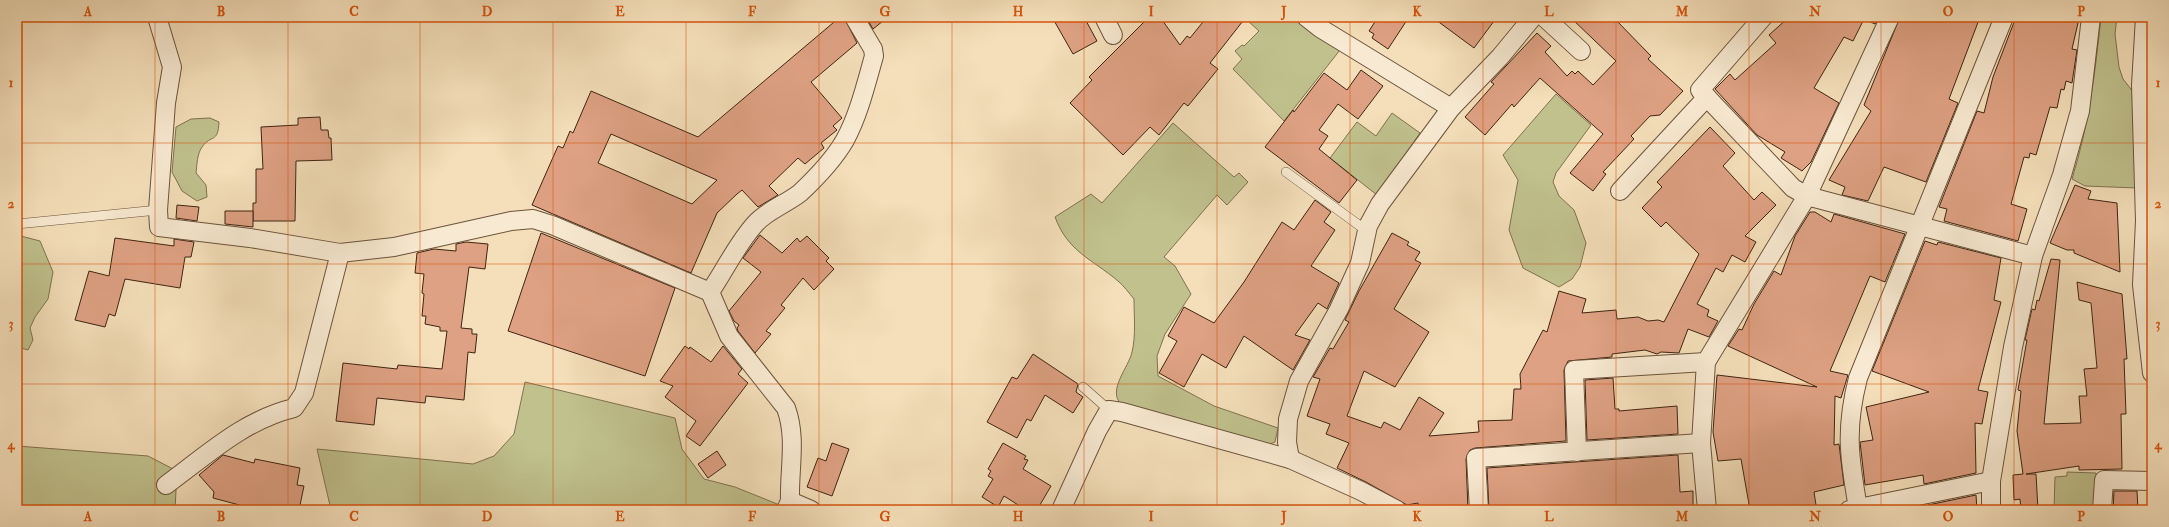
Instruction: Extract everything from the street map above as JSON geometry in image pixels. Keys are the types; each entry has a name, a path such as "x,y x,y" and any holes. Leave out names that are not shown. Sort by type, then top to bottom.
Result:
{"street":[{"path":"157,17 172,67 166,103 158,210 159,227 250,238 340,253 394,247 511,221 533,219 552,225 710,292 729,336 786,408 793,434 788,505 811,510"},
{"path":"710,292 726,269 742,240 756,222 792,200 812,181 845,140 860,105 874,56 874,49 854,17"},
{"path":"1104,17 1113,36"},
{"path":"1306,17 1320,28 1451,108"},
{"path":"1290,459 1287,442 1288,419 1299,381 1339,309 1360,263 1367,231 1380,204 1451,108 1500,57 1533,17"},
{"path":"1544,17 1581,51"},
{"path":"1763,17 1700,90 1793,188 1807,196 2033,256"},
{"path":"1707,510 1701,443 1706,362 1807,196 1890,17"},
{"path":"1991,480 1854,509 1848,448 1852,401 1866,357 2004,17"},
{"path":"1992,510 1991,480 2011,354 2033,256 2074,140 2085,82 2092,17"},
{"path":"2145,17 2141,85 2145,221 2142,285 2152,373"},
{"path":"1620,191 1707,97"},
{"path":"166,485 242,429 274,413 294,408 304,392 340,253"},
{"path":"1577,452 1574,370 1706,362"},
{"path":"1061,510 1097,431 1109,410 1122,412 1290,459 1361,491 1397,510"},
{"path":"1479,510 1476,458 1701,443"},
{"path":"2102,510 2104,480 2152,482"}],"lane":[{"path":"1286,172 1367,231"},
{"path":"17,224 158,210"},
{"path":"1083,387 1109,410"}],"green space":[{"path":"1254,17 1295,17 1340,50 1284,121 1233,69 1242,59 1235,51 1242,45 1244,46 1259,31 1248,21"},
{"path":"2101,17 2117,17 2115,34 2119,67 2123,79 2134,93 2137,188 2085,186 2072,179 2083,138 2091,99"},
{"path":"1556,94 1591,125 1556,173 1553,182 1559,196 1574,210 1586,243 1580,267 1572,279 1559,287 1523,268 1509,230 1518,180 1503,155"},
{"path":"1392,113 1420,133 1377,195 1330,158 1357,122 1376,136"},
{"path":"210,118 219,122 218,129 216,136 205,143 199,153 196,173 206,185 207,197 197,201 182,191 172,172 176,127 191,119"},
{"path":"1173,123 1234,177 1239,173 1248,182 1227,205 1217,195 1164,257 1175,266 1191,294 1165,334 1157,356 1158,376 1214,406 1278,428 1275,442 1267,445 1121,404 1117,398 1116,392 1120,378 1132,352 1134,333 1134,299 1118,281 1074,247 1060,229 1055,217 1091,194 1102,203"},
{"path":"17,235 40,241 53,272 48,299 35,317 30,328 33,340 28,350 17,347"},
{"path":"525,382 675,418 682,449 704,479 735,487 792,510 331,510 317,449 473,464 494,456 514,434"},
{"path":"17,446 148,456 177,471 175,510 17,510"},
{"path":"2067,472 2096,473 2094,510 2054,510 2055,477 2067,476"}],"building":[{"path":"840,17 844,17 857,43 811,82 842,118 833,126 837,130 821,143 824,148 805,164 798,158 769,186 778,195 758,207 742,190 717,213 691,273 532,205 558,146 563,148 570,131 573,133 591,91 698,137","holes":["611,134 717,180 692,204 598,163"]},
{"path":"866,17 888,17 873,29"},
{"path":"1052,17 1084,17 1097,41 1073,54"},
{"path":"1149,17 1160,17 1180,45 1187,36 1190,38 1207,17 1246,17 1210,63 1218,69 1188,106 1184,103 1159,135 1150,127 1123,155 1070,103 1092,80 1089,77"},
{"path":"1378,17 1409,17 1388,49 1372,38 1374,34 1369,31"},
{"path":"1432,17 1497,17 1474,48"},
{"path":"1570,17 1613,17 1651,56 1648,59 1683,91 1660,115 1650,116 1631,136 1634,139 1603,172 1606,174 1593,191 1570,173 1603,134 1540,78 1514,107 1512,104 1485,135 1465,117 1494,84 1491,82 1537,33 1551,46 1545,52 1567,76 1572,71 1575,74 1578,71 1593,85 1616,61"},
{"path":"1789,17 1878,17 1875,24 1864,19 1853,41 1844,37 1814,88 1839,103 1811,162 1802,171 1781,158 1785,152 1757,135 1715,89 1730,74 1735,80 1776,43 1769,35"},
{"path":"1900,17 1980,17 1949,99 1958,103 1926,182 1884,167 1868,201 1842,195 1845,187 1829,180 1871,111 1864,105"},
{"path":"2016,17 2078,17 2072,49 2077,50 2072,83 2066,81 2064,90 2061,89 2057,108 2050,107 2036,155 2030,153 2029,158 2024,157 2011,204 2027,209 2018,241 1944,221 1947,209 1939,207 1977,111 1984,113 1993,77"},
{"path":"1361,70 1383,86 1358,119 1338,104 1319,130 1328,136 1319,149 1357,180 1339,203 1265,147 1324,73 1347,90"},
{"path":"320,117 321,130 328,130 329,138 331,138 332,160 296,161 295,221 253,221 253,203 256,203 256,169 263,169 261,127 298,125 298,118"},
{"path":"1710,127 1735,153 1723,166 1754,200 1762,192 1776,205 1745,236 1756,242 1745,262 1732,255 1723,272 1716,268 1697,304 1709,310 1707,316 1718,321 1709,337 1688,329 1679,353 1661,352 1657,354 1645,350 1612,354 1612,357 1568,361 1564,370 1566,441 1475,448 1470,450 1466,459 1468,510 1442,510 1442,508 1419,510 1418,503 1407,505 1337,468 1349,443 1326,434 1330,424 1307,416 1320,379 1313,377 1330,348 1333,349 1349,322 1345,320 1359,291 1392,233 1409,242 1407,245 1420,252 1415,260 1421,263 1394,309 1429,332 1395,387 1364,371 1347,416 1381,428 1384,422 1400,430 1419,397 1444,413 1429,436 1479,432 1478,421 1512,420 1514,389 1521,389 1520,374 1543,330 1547,332 1559,291 1586,299 1582,313 1616,310 1617,319 1638,317 1648,321 1658,320 1664,322 1699,254 1666,222 1661,227 1642,208 1662,187 1657,182"},
{"path":"2075,185 2091,191 2088,199 2117,203 2120,272 2074,253 2074,250 2067,250 2050,243"},
{"path":"1315,200 1331,212 1324,222 1335,230 1311,266 1339,283 1327,309 1318,303 1295,335 1310,340 1293,370 1244,336 1226,368 1202,354 1184,387 1159,373 1177,341 1168,336 1184,307 1214,323 1244,282 1282,222 1294,230"},
{"path":"177,205 199,207 197,221 176,218"},
{"path":"225,211 253,211 253,227 225,224"},
{"path":"1810,212 1815,212 1831,222 1834,214 1905,234 1885,282 1870,276 1830,371 1848,375 1841,398 1835,396 1834,445 1839,444 1844,485 1814,492 1816,505 1791,510 1750,510 1741,459 1718,461 1713,432 1717,375 1817,387 1728,346 1739,329 1742,330 1754,304 1774,271 1781,275 1795,236"},
{"path":"541,233 675,288 645,376 508,331"},
{"path":"760,235 782,253 797,238 800,242 807,236 829,258 826,261 834,269 814,290 803,278 781,305 785,308 766,331 771,334 755,353 738,331 737,328 739,325 734,321 729,311 761,272 743,258"},
{"path":"115,238 174,246 174,239 194,242 191,257 185,257 180,288 125,279 115,316 109,314 105,327 75,320 89,271 109,276"},
{"path":"1925,241 1937,245 1938,242 2001,258 1994,300 2001,302 1978,390 1988,392 1982,424 1975,423 1976,473 1924,484 1923,475 1865,485 1860,442 1873,440 1866,407 1929,392 1872,371"},
{"path":"466,242 488,244 485,269 469,267 461,328 472,329 472,334 477,334 475,353 468,352 464,400 426,396 425,403 377,398 374,425 336,421 343,363 397,369 398,365 442,369 447,331 440,331 440,327 425,324 426,316 422,316 424,274 415,273 417,253 434,249 456,251 456,244"},
{"path":"2051,259 2060,260 2044,424 2081,423 2079,396 2087,396 2084,369 2097,368 2091,303 2079,300 2077,282 2122,294 2127,359 2124,359 2126,414 2121,414 2122,469 2079,470 2079,466 2026,474 2036,474 2038,510 2021,510 2020,499 2014,500 2013,475 2023,474 2017,431 2021,391 2018,390 2027,340 2025,340 2032,309 2035,310 2037,300 2039,301"},
{"path":"685,346 689,349 690,347 711,362 723,346 742,369 738,374 748,383 700,446 686,436 696,421 665,397 673,386 660,381"},
{"path":"1033,354 1078,384 1076,392 1083,397 1073,413 1045,395 1031,421 1027,419 1017,438 987,422 1012,377 1017,379"},
{"path":"1613,378 1615,409 1619,409 1619,411 1677,406 1678,434 1587,440 1585,380"},
{"path":"832,443 849,449 832,496 807,487 818,458 826,461"},
{"path":"1003,443 1026,456 1024,459 1028,460 1023,469 1051,486 1037,510 1026,510 1004,496 998,507 982,497 993,479 988,476 991,471 988,469"},
{"path":"717,451 726,465 708,478 698,464"},
{"path":"223,455 254,463 255,459 300,468 297,485 304,486 299,510 247,510 247,507 213,498 214,492 199,475"},
{"path":"1678,455 1680,492 1693,491 1693,510 1489,510 1487,468"},
{"path":"2114,491 2137,491 2138,510 2113,510"},
{"path":"1976,495 1977,510 1929,510 1928,505"}]}
